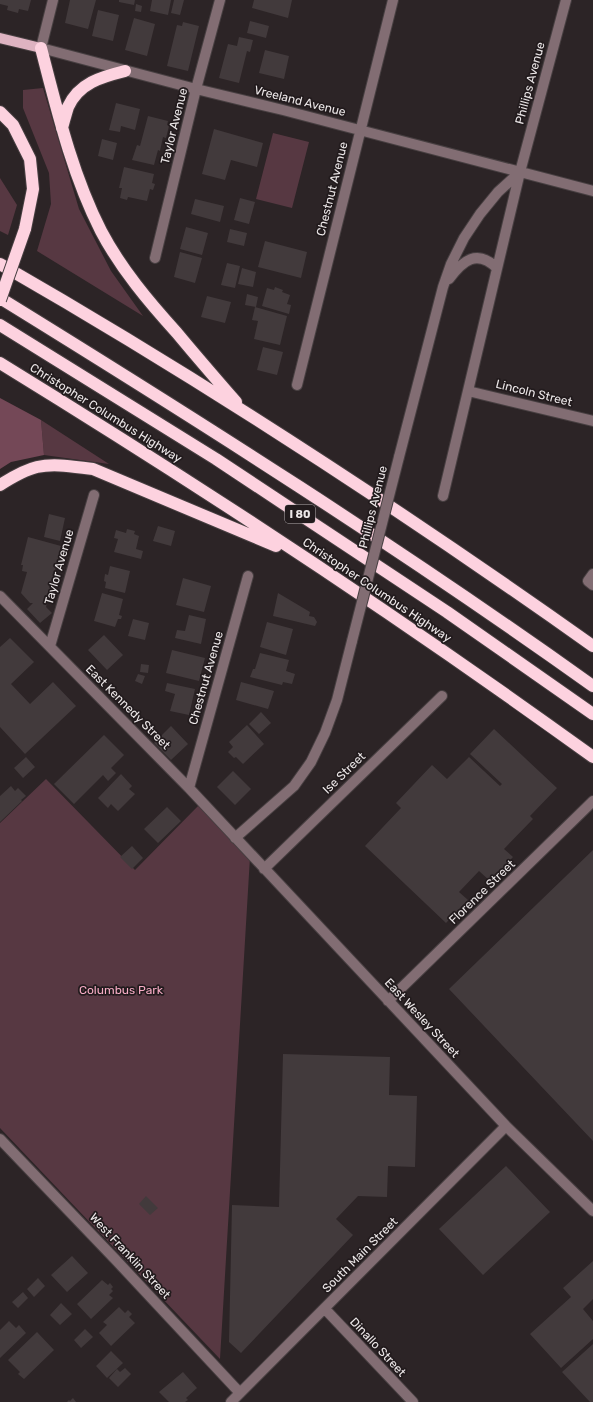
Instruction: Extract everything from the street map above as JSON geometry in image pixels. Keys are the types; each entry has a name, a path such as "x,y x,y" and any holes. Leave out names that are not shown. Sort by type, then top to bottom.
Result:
{"highway":[{"path":"41,48 62,128 84,191 101,231 126,271 156,309 245,412"},
{"path":"62,128 69,106 82,87 100,77 125,71"},
{"path":"0,112 13,125 30,159 32,189 25,229 0,299"},
{"path":"0,264 160,359 245,412 432,534 593,646"},
{"name":"I 80","path":"0,299 192,418 349,520 516,632 593,686"},
{"name":"Christopher Columbus Highway","path":"0,325 127,403 260,488 447,612 593,714"},
{"name":"Christopher Columbus Highway","path":"0,363 116,435 304,557 438,647 593,756"},
{"path":"0,485 13,477 36,467 64,465 93,469 304,557"}],"main road":[{"name":"Vreeland Avenue","path":"0,38 41,48"}],"street":[{"path":"41,48 52,0"},
{"name":"Taylor Avenue","path":"155,258 196,89 220,0"},
{"name":"Chestnut Avenue","path":"296,384 393,0"},
{"name":"Phillips Avenue","path":"443,496 520,172 566,0"},
{"name":"Vreeland Avenue","path":"41,48 593,191"},
{"name":"Phillips Avenue","path":"235,838 294,786 311,762 325,733 337,700 443,287 451,264 464,238 480,214 498,192 520,172"},
{"path":"443,287 456,270 467,261 480,257 489,260 497,268"},
{"name":"Lincoln Street","path":"468,391 593,421"},
{"name":"Taylor Avenue","path":"50,646 94,495"},
{"name":"Chestnut Avenue","path":"189,788 248,576"},
{"name":"East Kennedy Street","path":"0,596 189,788 235,838"},
{"name":"Ise Street","path":"264,869 442,696"},
{"name":"Florence Street","path":"388,1001 593,802"},
{"name":"East Wesley Street","path":"235,838 506,1126 593,1211"},
{"name":"South Main Street","path":"231,1402 506,1126"},
{"name":"West Franklin Street","path":"0,1139 240,1393"},
{"name":"Dinallo Street","path":"325,1309 412,1402"}],"green space":[{"path":"43,88 79,209 111,271 143,316 37,251 51,204 49,173 23,108 23,90"},
{"path":"273,133 309,142 292,208 256,199"},
{"path":"0,178 17,205 8,235 0,231"},
{"path":"41,420 109,464 44,455"},
{"name":"Columbus Park","path":"46,779 135,870 200,804 250,857 220,1359 0,1128 0,823"}],"shaded area":[{"path":"0,398 41,420 44,455 11,462 0,469"}],"building":[{"path":"0,0 31,0 28,11 19,9 18,13 7,10 8,6 0,4"},
{"path":"70,0 96,0 88,29 65,23"},
{"path":"119,0 135,0 134,5 119,2"},
{"path":"152,0 171,0 168,15 150,11"},
{"path":"174,0 184,0 180,15 171,13"},
{"path":"254,0 292,0 288,18 252,8"},
{"path":"136,4 142,6 141,12 135,11"},
{"path":"98,10 119,15 113,41 92,36"},
{"path":"134,18 155,24 147,56 125,50"},
{"path":"250,21 269,26 266,38 247,33"},
{"path":"183,22 199,26 188,71 167,66 177,25 182,26"},
{"path":"239,37 253,40 250,52 247,51 239,83 219,78 228,44 237,46"},
{"path":"265,50 289,56 284,79 259,73"},
{"path":"116,103 140,109 135,130 121,126 120,132 109,130"},
{"path":"148,116 168,121 167,125 169,126 166,138 163,137 160,151 158,150 154,165 132,160 137,145 140,146"},
{"path":"214,129 263,143 257,167 231,160 225,180 202,174"},
{"path":"102,139 117,143 113,160 98,156"},
{"path":"124,167 154,174 152,183 155,184 153,190 150,189 147,201 128,197 127,200 120,198 122,188 119,188"},
{"path":"240,198 255,202 249,224 234,220"},
{"path":"195,199 224,206 220,222 191,214"},
{"path":"186,227 208,233 202,255 180,249"},
{"path":"230,229 247,233 244,246 227,242"},
{"path":"265,241 307,252 301,278 258,267"},
{"path":"180,252 202,258 195,283 174,277"},
{"path":"227,263 240,266 235,288 221,285"},
{"path":"242,268 256,272 253,287 238,284"},
{"path":"275,287 290,295 287,304 291,305 289,314 262,306 267,288 274,290"},
{"path":"247,294 258,297 256,307 245,305"},
{"path":"207,296 231,302 225,323 201,317"},
{"path":"255,307 287,316 280,345 254,339 258,321 252,320"},
{"path":"263,347 283,352 277,375 257,370"},
{"path":"49,514 65,518 60,541 44,537"},
{"path":"158,526 175,531 171,546 153,541"},
{"path":"127,529 135,531 134,534 139,536 136,549 143,551 141,559 114,552 118,539 114,538 116,530 126,533"},
{"path":"28,537 61,546 46,607 52,613 40,623 27,609 33,603 30,603 21,593 27,572 22,571 23,565 21,565"},
{"path":"110,566 130,571 125,593 105,588 105,574 108,575"},
{"path":"183,578 211,586 204,612 176,605"},
{"path":"102,593 123,599 119,615 122,616 121,619 118,619 115,627 94,621"},
{"path":"278,593 310,612 309,616 314,617 317,622 315,626 273,616"},
{"path":"189,615 206,619 201,644 175,638 177,630 185,631"},
{"path":"133,619 149,623 145,640 128,636"},
{"path":"267,622 293,629 286,655 260,647"},
{"path":"104,635 123,655 107,670 88,650"},
{"path":"10,638 34,662 11,684 30,704 53,682 76,706 25,754 0,727 0,647"},
{"path":"172,650 205,658 199,681 166,673"},
{"path":"260,653 289,660 286,671 295,674 292,684 283,682 282,685 250,677 253,669 255,669"},
{"path":"141,664 149,665 148,673 140,672"},
{"path":"138,674 145,676 142,684 135,681"},
{"path":"241,682 274,691 268,709 236,700"},
{"path":"167,683 195,689 189,715 170,711 175,694 165,691"},
{"path":"261,712 271,723 259,734 249,724"},
{"path":"247,725 264,744 243,764 228,752 233,747 229,742"},
{"path":"171,726 188,744 171,760 154,743"},
{"path":"494,729 557,788 530,816 533,819 504,849 513,857 490,881 479,871 459,892 468,900 446,923 365,846 401,808 396,803 432,765 447,779 469,757 500,786 502,784 470,754"},
{"path":"104,735 124,755 111,768 116,773 108,781 103,775 74,804 54,784"},
{"path":"26,757 35,767 23,778 14,768"},
{"path":"233,771 251,789 235,805 217,787"},
{"path":"121,774 132,786 129,789 135,794 118,811 111,804 108,808 98,798"},
{"path":"11,786 15,791 18,788 26,796 0,822 0,796"},
{"path":"167,807 181,821 158,843 144,829"},
{"path":"132,846 143,858 132,869 120,857"},
{"path":"593,850 593,1141 449,989"},
{"path":"283,1054 390,1057 389,1095 417,1096 415,1167 388,1166 387,1197 358,1196 336,1219 353,1235 241,1353 229,1342 232,1205 279,1207"},
{"path":"506,1166 550,1212 483,1275 439,1229"},
{"path":"146,1196 158,1208 150,1215 139,1204"},
{"path":"72,1256 88,1273 67,1292 51,1275"},
{"path":"593,1261 593,1299 583,1309 593,1321 593,1339 561,1368 530,1334 571,1297 563,1288"},
{"path":"38,1278 45,1286 34,1297 27,1289"},
{"path":"102,1280 108,1285 110,1283 113,1287 111,1289 113,1291 109,1295 113,1298 91,1319 77,1304"},
{"path":"23,1292 28,1298 18,1308 12,1302"},
{"path":"61,1303 72,1314 60,1325 50,1315"},
{"path":"119,1307 125,1313 128,1310 132,1314 129,1317 135,1323 111,1346 99,1333 107,1325 103,1322"},
{"path":"9,1321 16,1328 19,1325 26,1333 0,1358 0,1330"},
{"path":"85,1329 93,1337 81,1348 74,1340"},
{"path":"37,1332 54,1350 24,1379 18,1374 20,1372 8,1360"},
{"path":"593,1344 593,1402 590,1402 562,1372"},
{"path":"111,1351 123,1363 107,1378 96,1366"},
{"path":"125,1368 131,1374 118,1387 109,1378 117,1369 120,1372"},
{"path":"183,1372 197,1388 186,1398 188,1400 185,1402 169,1402 159,1392"},
{"path":"73,1398 76,1402 67,1402 69,1400 70,1401"}]}
